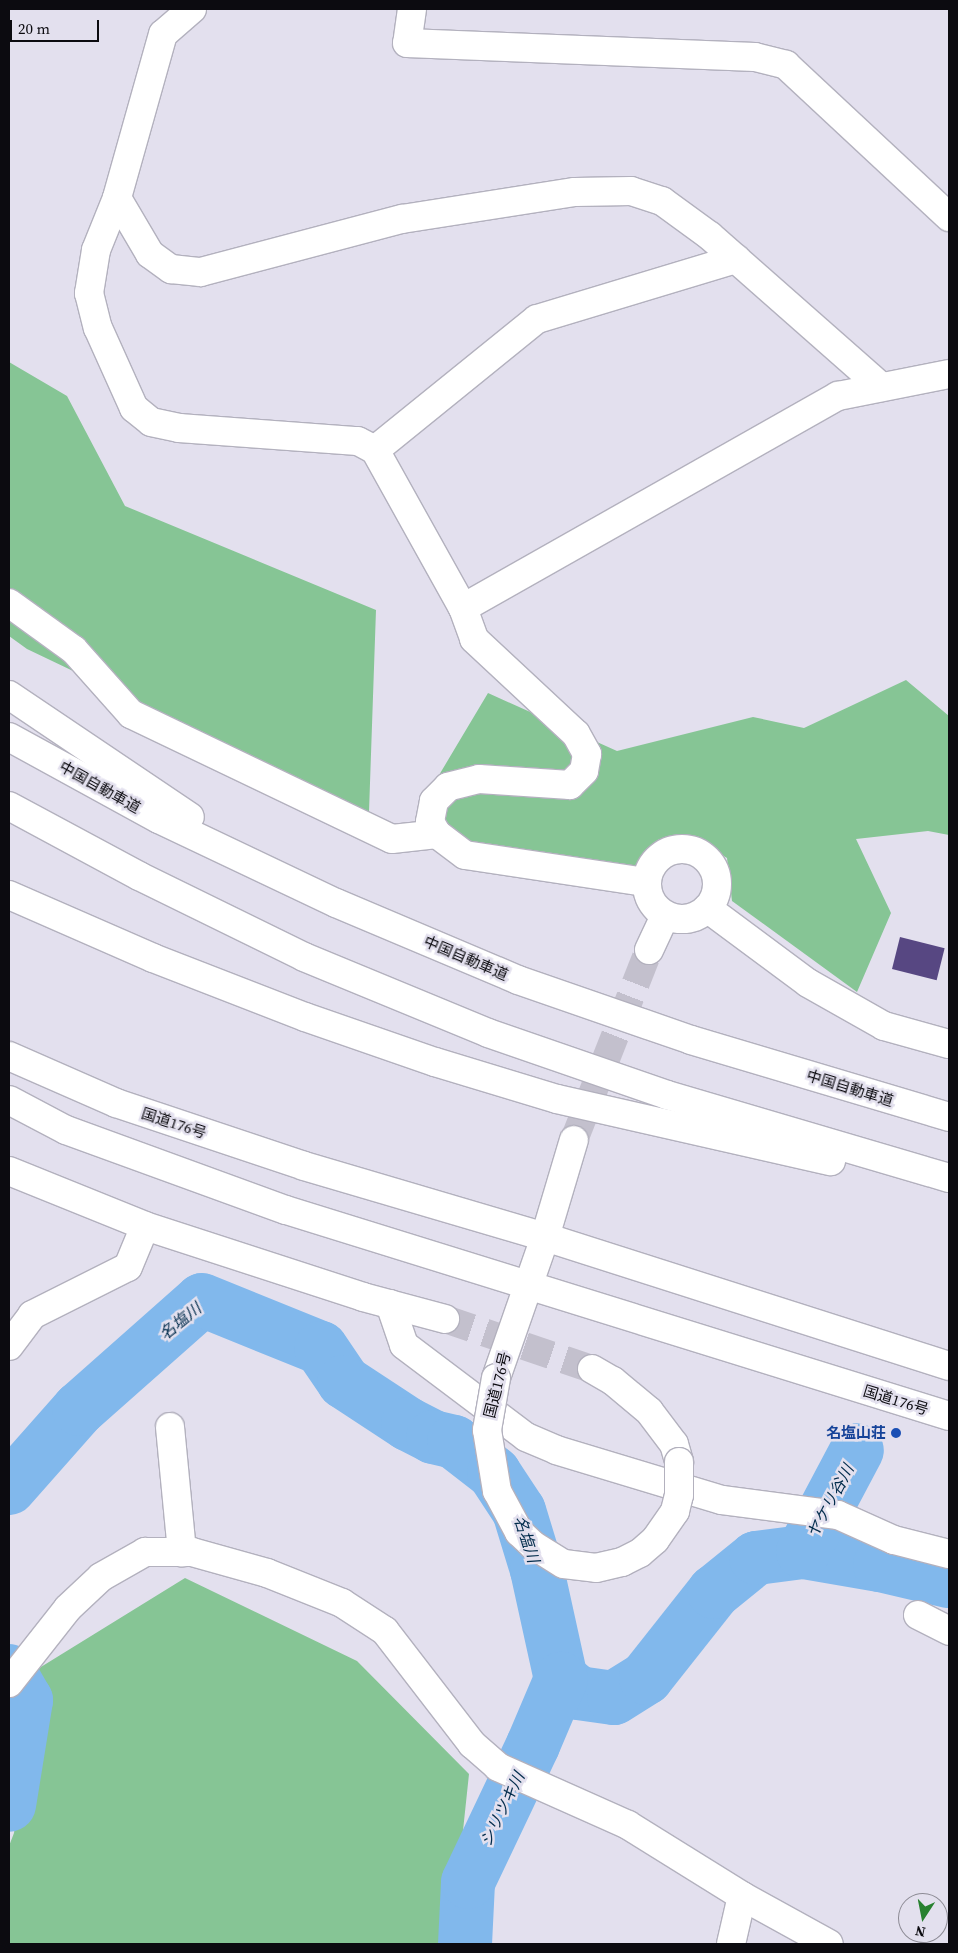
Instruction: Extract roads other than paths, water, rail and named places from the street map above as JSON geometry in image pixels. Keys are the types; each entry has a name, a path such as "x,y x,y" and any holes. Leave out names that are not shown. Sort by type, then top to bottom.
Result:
{"main road":[{"path":"192,9 163,34 117,198 96,250 89,293 98,328 134,408 151,422 179,428 358,441 375,450 464,608 474,639 576,734 587,754 584,771 570,785 479,779 448,787 434,801 430,822 437,834 465,855 646,882"},
{"path":"412,9 407,44 755,57 786,65 949,217"},
{"path":"117,198 150,254 171,268 201,272 402,220 576,192 631,191 662,201 736,259 881,388"},
{"path":"375,450 538,319 736,259"},
{"path":"464,608 838,396 949,374"},
{"path":"9,603 74,650 132,714 392,839 437,834"},
{"path":"9,695 170,804 336,904"},
{"name":"中国自動車道","path":"9,737 160,820 336,904 518,980 691,1040 949,1116"},
{"path":"9,806 139,876 304,957 488,1032 666,1095 949,1178"},
{"path":"675,849 698,852 714,869 717,881 716,892 707,908 694,918 682,920 665,915 652,904 646,882 654,860 664,853 675,849"},
{"path":"9,895 287,1010 434,1062 576,1103 949,1187"},
{"path":"707,908 808,983 858,1012 884,1026 949,1044"},
{"path":"649,950 665,915"},
{"name":"国道176号","path":"9,1056 116,1103 304,1166 545,1237 949,1366"},
{"name":"国道176号","path":"9,1100 66,1130 286,1210 949,1416"},
{"path":"545,1237 574,1140"},
{"path":"9,1171 145,1226 390,1304 446,1319"},
{"path":"9,1346 32,1315 128,1267 145,1226"},
{"name":"国道176号","path":"545,1237 496,1378 487,1430 497,1491 519,1532 533,1545 564,1564 596,1568 622,1562 640,1553 655,1540 675,1512 679,1495 679,1462 674,1444 649,1411 613,1381 592,1369"},
{"path":"390,1304 404,1345 526,1437 556,1450 722,1500 838,1516 894,1540 949,1554"},
{"path":"170,1427 182,1552"},
{"path":"9,1683 68,1608 102,1576 145,1552 182,1552 267,1572 342,1603 385,1631 472,1744 498,1767 628,1825 742,1896 829,1944"},
{"path":"918,1614 949,1631"},
{"path":"731,1944 742,1896"}],"waterway":[{"name":"名塩川","path":"9,1488 79,1409 202,1300 321,1348 344,1382 408,1424 433,1437 454,1442 494,1473 519,1511 537,1570 561,1679 578,1693 614,1698 646,1678 714,1592 756,1558 803,1552 880,1565 949,1581"},
{"name":"ヤケリ谷川","path":"803,1552 857,1450"},
{"name":"名塩川","path":"9,1671 26,1700 9,1805"},
{"name":"シリツキ川","path":"465,1944 468,1882 533,1745 561,1679"}],"tunnel":[{"path":"574,1140 649,950"},
{"path":"445,1319 592,1369"}],"place":[{"name":"名塩山荘","path":"896,1433"}]}
